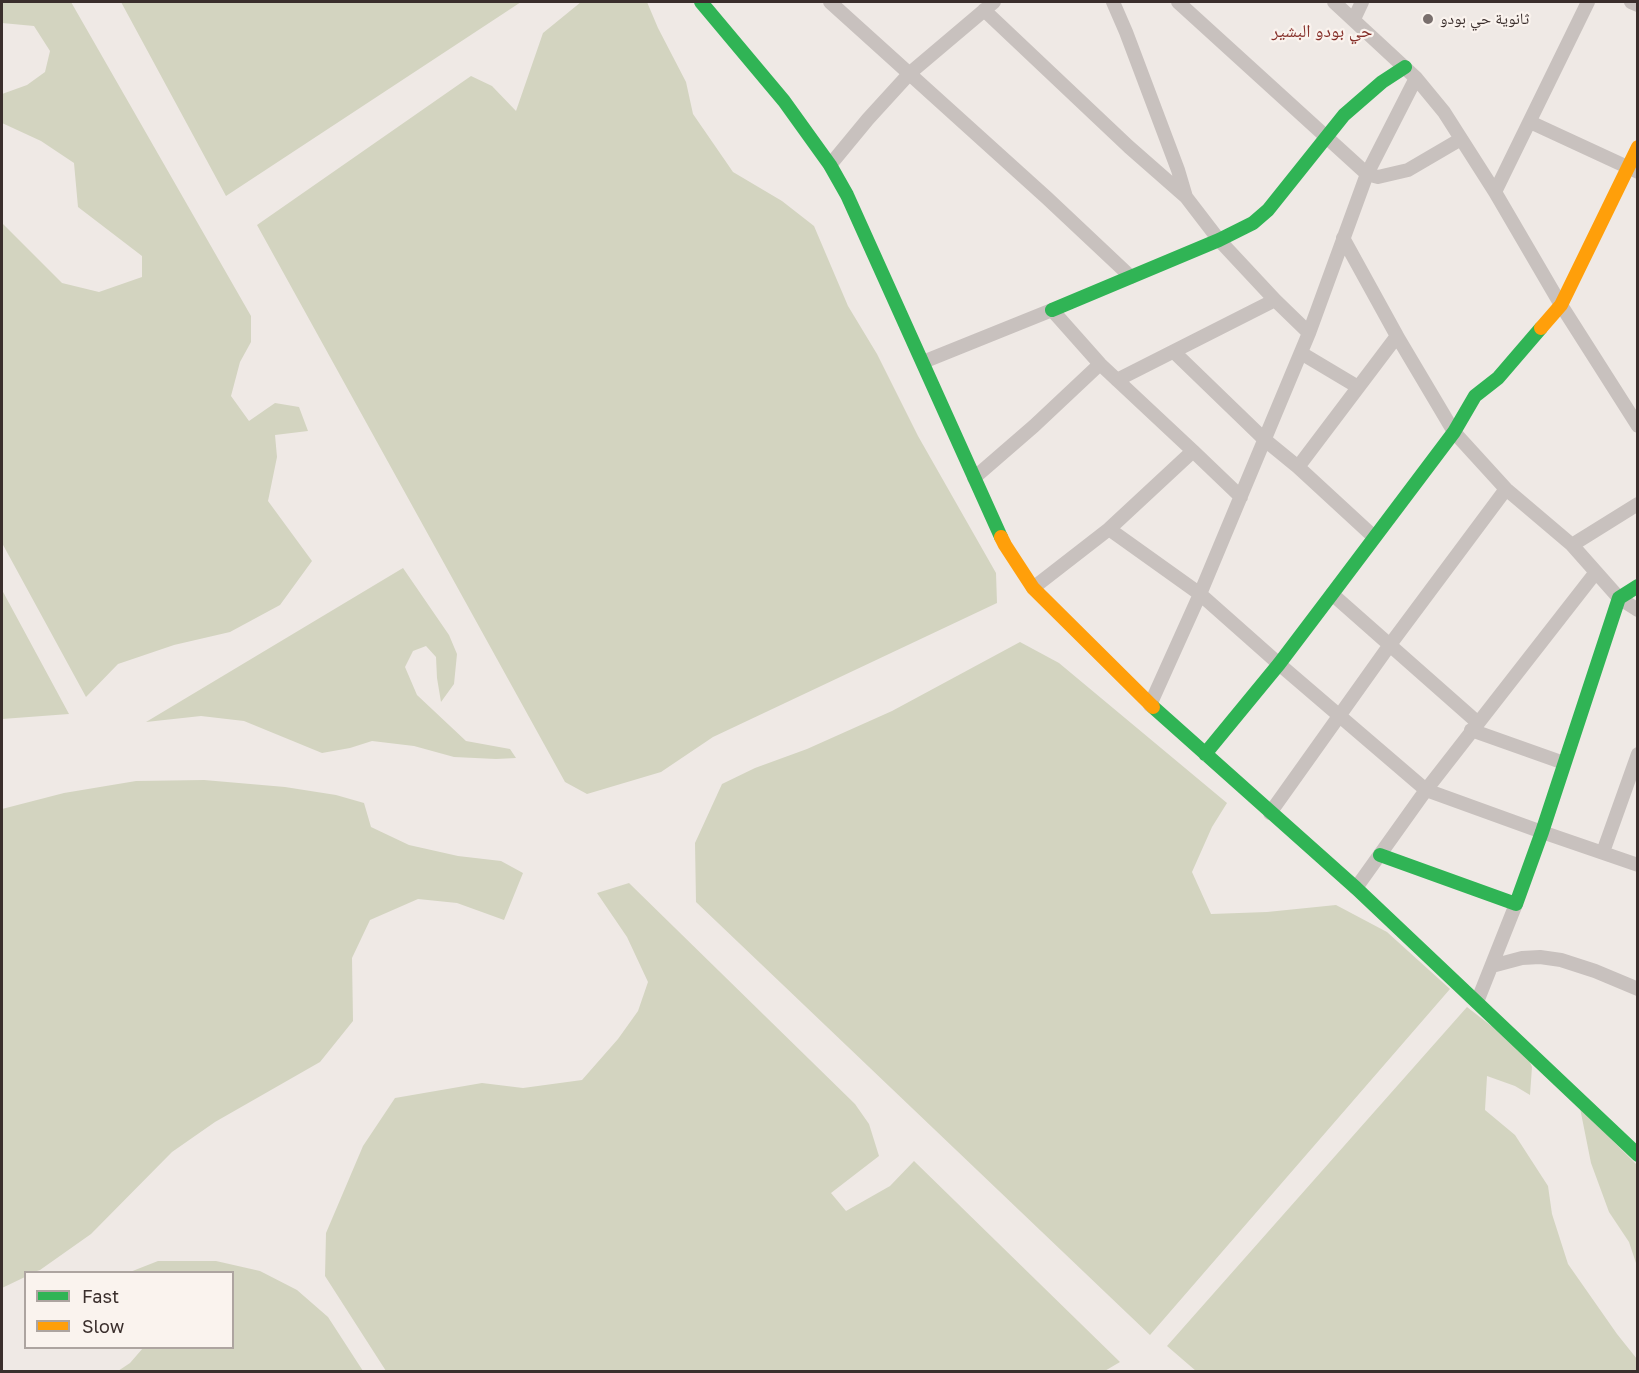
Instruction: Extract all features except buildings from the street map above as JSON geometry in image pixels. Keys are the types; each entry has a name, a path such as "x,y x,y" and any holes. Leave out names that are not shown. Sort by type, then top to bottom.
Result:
{"street":[{"path":"701,2 784,101 830,165 847,195 1005,545 1033,588 1150,705 1356,888 1638,1155"},
{"path":"830,2 1131,277"},
{"path":"1113,2 1178,170 1186,197"},
{"path":"1178,2 1367,174 1378,177 1408,170 1461,139"},
{"path":"1334,2 1416,78 1444,112 1495,192 1560,305 1636,420"},
{"path":"1354,19 1362,2"},
{"path":"1495,192 1588,2"},
{"path":"1631,2 1638,5"},
{"path":"830,165 910,73 989,6 1129,147 1186,197 1219,240 1275,300 1310,333"},
{"path":"923,362 1219,240 1252,223 1268,210 1344,115 1382,82 1405,68"},
{"path":"1150,705 1200,594 1310,333 1367,174 1416,78"},
{"path":"1530,122 1632,169"},
{"path":"1205,754 1279,664 1332,594 1454,432 1475,396 1505,370 1560,305 1632,169 1638,147"},
{"path":"1343,238 1454,432 1506,489 1572,545 1619,598 1638,610"},
{"path":"1117,380 1275,300"},
{"path":"1052,310 1100,364 1241,497"},
{"path":"1298,467 1397,336"},
{"path":"1174,352 1265,440 1374,537"},
{"path":"1301,353 1358,387"},
{"path":"974,478 1100,364"},
{"path":"1033,588 1109,529 1193,451"},
{"path":"1270,813 1389,646 1506,489"},
{"path":"1572,545 1638,504"},
{"path":"1109,529 1200,594 1426,789 1638,865"},
{"path":"1356,888 1426,789 1596,572"},
{"path":"1478,1002 1542,832 1619,598 1638,586"},
{"path":"1332,594 1474,726 1564,763"},
{"path":"1604,852 1638,754"},
{"path":"1380,855 1516,904"},
{"path":"1492,966 1522,958 1551,958 1595,971 1638,989"}],"green space":[{"path":"2,2 71,2 251,316 251,342 240,362 231,396 249,421 275,403 299,407 308,431 275,435 277,457 268,501 312,561 280,605 230,632 174,645 118,664 86,697 2,543 2,223 62,283 99,292 142,277 142,256 78,207 74,163 41,141 2,123 2,94 27,85 45,72 50,51 34,26 2,23"},
{"path":"121,2 521,2 226,196"},
{"path":"581,2 647,2 686,82 693,114 733,172 782,201 814,226 848,306 877,354 918,436 996,573 997,603 713,737 661,772 587,794 565,782 257,225 471,76 492,86 516,111 543,33"},
{"path":"403,568 449,635 457,654 454,684 441,702 436,657 426,646 413,651 405,667 417,695 466,741 510,749 516,758 454,757 414,746 372,741 322,753 244,721 201,716 146,722"},
{"path":"2,590 69,714 2,719"},
{"path":"1020,642 1059,663 1227,803 1212,827 1192,872 1211,914 1267,912 1336,905 1387,932 1450,989 1150,1335 696,902 695,843 722,784 892,711"},
{"path":"204,780 285,787 336,795 364,803 371,827 409,845 458,856 501,861 523,873 504,920 457,903 418,899 370,920 352,958 353,1021 320,1062 215,1122 172,1152 91,1234 40,1270 24,1271 24,1277 2,1288 2,809 64,793 136,781"},
{"path":"629,883 855,1104 869,1124 879,1156 831,1193 846,1211 890,1186 914,1161 1120,1362 1103,1372 386,1371 325,1276 326,1233 363,1146 395,1098 482,1083 523,1088 582,1080 618,1039 638,1011 648,982 627,937 597,893"},
{"path":"1467,1007 1526,1053 1532,1067 1530,1095 1515,1086 1487,1076 1485,1110 1515,1135 1548,1186 1552,1214 1568,1264 1637,1359 1637,1371 1196,1371 1167,1346"},
{"path":"1580,1108 1637,1165 1637,1266 1629,1242 1609,1212 1591,1163"},
{"path":"158,1261 216,1261 260,1271 297,1290 328,1317 363,1371 118,1371 130,1363 142,1349 234,1349 234,1271 133,1271"}],"traffic: fast":[{"path":"701,2 784,101 830,165 847,195 1001,537"},
{"path":"1052,310 1219,240 1253,223 1268,210 1344,115 1382,82 1405,67"},
{"path":"1205,754 1279,664 1332,594 1454,432 1475,396 1498,378 1541,328"},
{"path":"1380,855 1516,904 1619,598 1638,586"},
{"path":"1153,707 1356,888 1638,1155"}],"traffic: slow":[{"path":"1541,328 1561,305 1638,147"},
{"path":"1001,537 1033,588 1153,707"}],"place":[{"name":"ثانوية حي بودو","path":"1428,19"}],"district":[{"name":"حي بودو البشير","path":"1322,31"}]}
